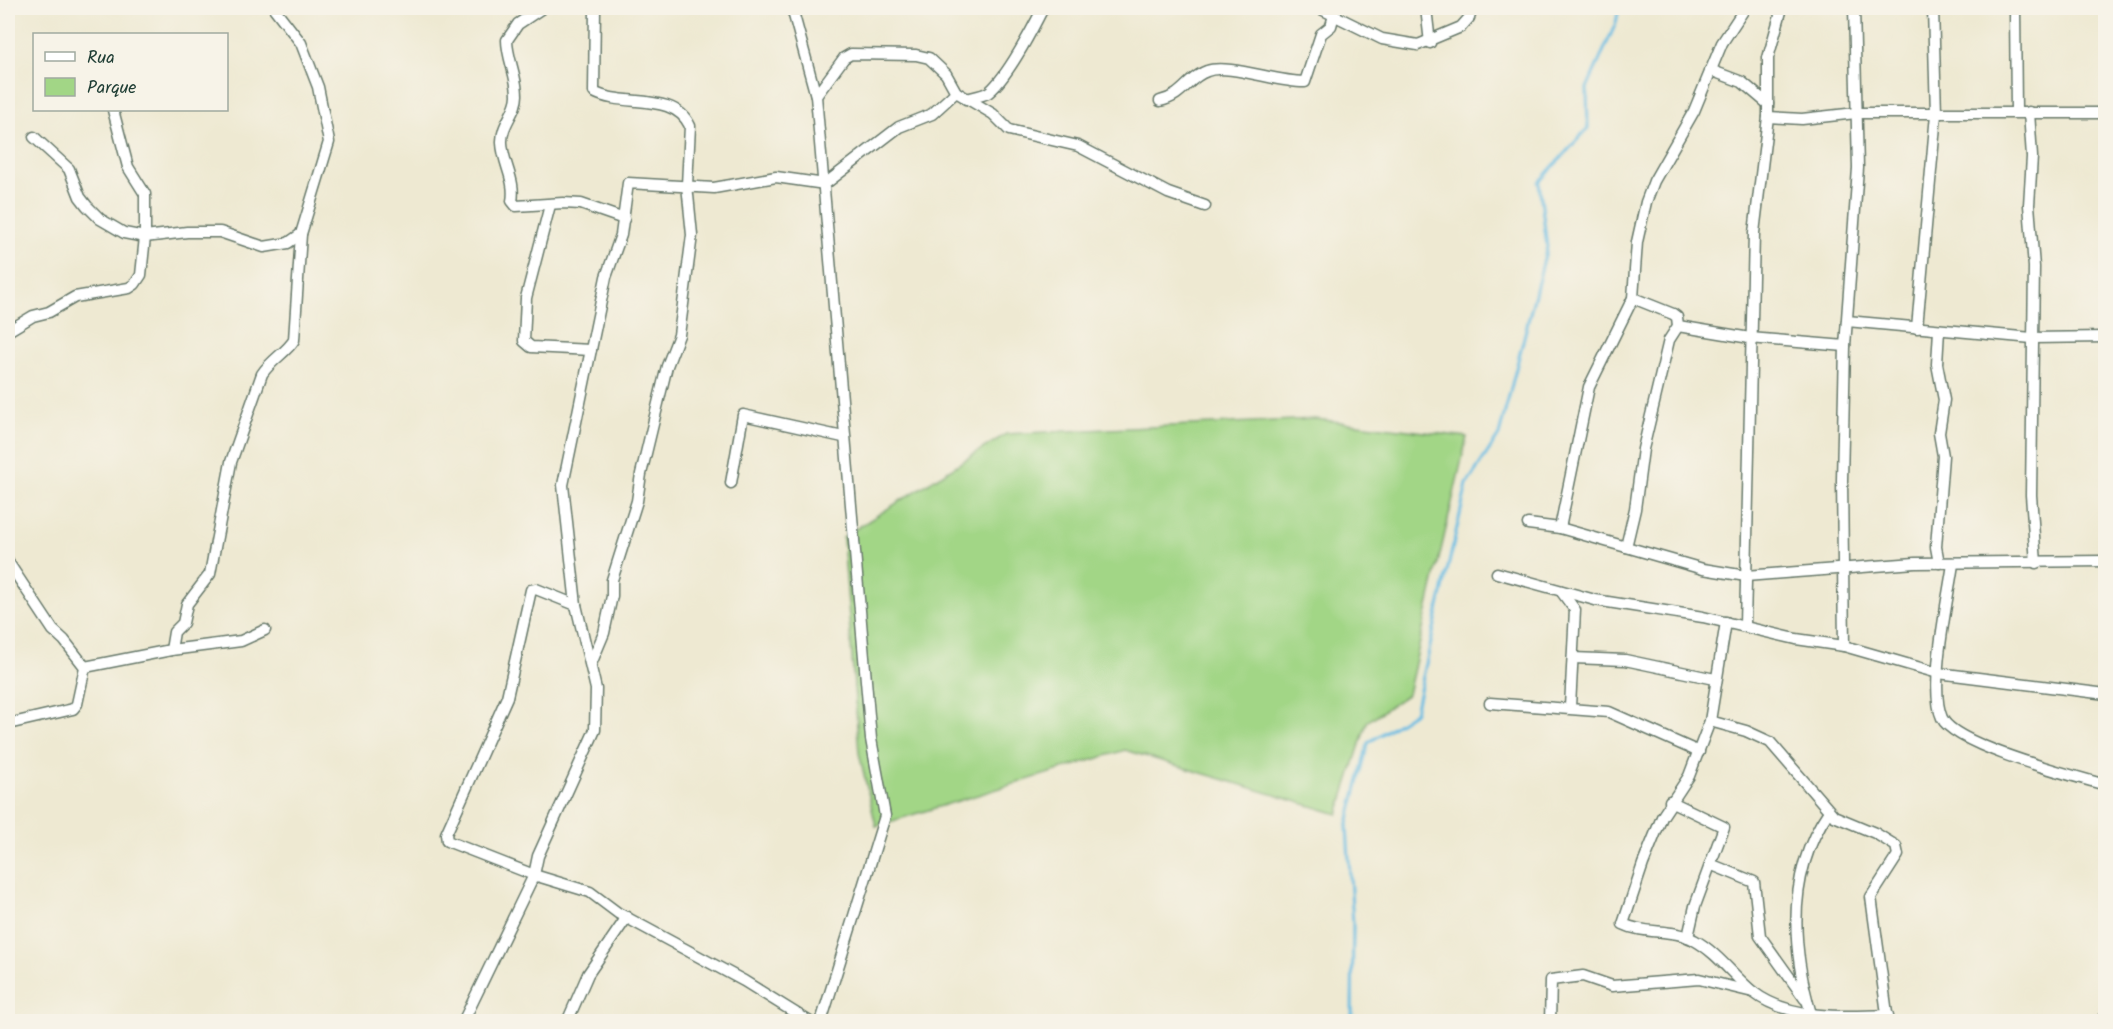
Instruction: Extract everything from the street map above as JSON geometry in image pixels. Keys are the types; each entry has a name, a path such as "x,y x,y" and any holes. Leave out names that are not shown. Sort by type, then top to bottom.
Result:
{"street":[{"path":"171,650 174,632 183,623 187,604 210,574 231,462 262,374 271,361 290,347 294,340 301,234 329,142 318,87 301,43 274,8"},
{"path":"542,8 518,24 507,40 517,94 503,128 502,140 503,154 514,190 513,204 581,204 624,219"},
{"path":"591,664 604,633 612,596 612,580 637,501 641,474 667,366 679,334 692,235 687,185 690,126 687,120 661,104 620,101 594,92 595,8"},
{"path":"792,8 816,96 870,739 885,816 821,1022"},
{"path":"966,99 987,94 993,87 1025,42 1043,8"},
{"path":"1319,8 1382,39 1418,45 1430,42 1461,27 1469,18 1472,8"},
{"path":"1426,8 1430,42"},
{"path":"1560,528 1589,387 1634,298 1637,242 1646,202 1654,181 1694,111 1725,37 1744,8"},
{"path":"1745,625 1754,233 1767,117 1768,58 1782,8"},
{"path":"1844,646 1842,567 1845,346 1857,168 1854,8"},
{"path":"1917,328 1936,114 1933,8"},
{"path":"2015,8 2016,112"},
{"path":"1160,101 1180,94 1197,77 1217,69 1305,82 1321,34 1331,26 1334,15"},
{"path":"816,96 844,58 860,54 916,55 929,58 946,74 956,92 993,114 1017,134 1078,146 1168,193 1205,206"},
{"path":"1710,70 1742,82 1768,104"},
{"path":"463,1022 534,875 538,856 595,730 596,689 576,605 563,485 606,277 624,219 628,183 714,188 776,177 825,184 899,127 932,114 956,92"},
{"path":"8,331 33,316 49,312 75,297 116,291 135,284 141,275 145,237 145,190 128,167 113,111"},
{"path":"2029,112 2032,157 2029,204 2034,261 2031,495 2036,563"},
{"path":"1767,117 1802,119 1856,113 2106,113"},
{"path":"34,137 64,163 80,197 100,219 124,233 145,237 187,232 220,232 264,248 288,243 301,234"},
{"path":"550,204 526,297 524,341 531,347 591,351"},
{"path":"1626,547 1635,509 1643,449 1669,340 1677,326 1677,316 1634,298"},
{"path":"1847,321 2032,338 2106,337"},
{"path":"1677,326 1750,338 1845,346"},
{"path":"1939,330 1937,364 1944,400 1939,433 1943,456 1936,547 1940,563"},
{"path":"731,483 743,415 843,437"},
{"path":"1528,524 1560,528 1710,571 1746,576 1842,567 2106,561"},
{"path":"8,562 52,630 64,640 85,667"},
{"path":"1953,564 1938,673 1939,708 1945,723 1983,746 2106,785"},
{"path":"1497,573 1595,600 1745,625 1796,639 1844,646 1938,673 2106,694"},
{"path":"576,605 536,589 531,590 507,697 446,834 447,841 534,875 583,889 688,953 744,981 810,1022"},
{"path":"1559,589 1575,610 1570,707"},
{"path":"1726,622 1710,721 1689,776 1670,801 1642,864 1622,920 1623,924 1629,927 1688,937 1715,955 1753,992"},
{"path":"85,667 171,650 241,641 265,630"},
{"path":"1573,658 1625,660 1715,679"},
{"path":"8,724 73,709 77,704 85,667"},
{"path":"1490,703 1570,707 1617,714 1699,752"},
{"path":"1550,1022 1549,986 1551,980 1556,977 1583,976 1612,986 1699,979 1753,992 1775,1003 1835,1019 1888,1018 1871,897 1898,855 1896,846 1881,836 1844,821 1829,811 1770,742 1746,731 1710,721"},
{"path":"1670,801 1724,827 1695,906 1688,937"},
{"path":"1811,1014 1796,941 1797,897 1813,838 1829,811"},
{"path":"1710,864 1754,882 1760,936 1807,1001"},
{"path":"567,1022 593,965 627,917"},
{"path":"2098,1022 2106,1017"}],"green space":[{"path":"1315,419 1467,437 1408,694 1367,722 1338,814 1125,750 876,826 859,753 843,537 1006,434"}],"waterway":[{"path":"1352,1022 1353,924 1347,827 1368,743 1415,712 1467,484 1499,435 1547,247 1539,182 1588,128 1587,88 1616,23 1619,8"}]}
